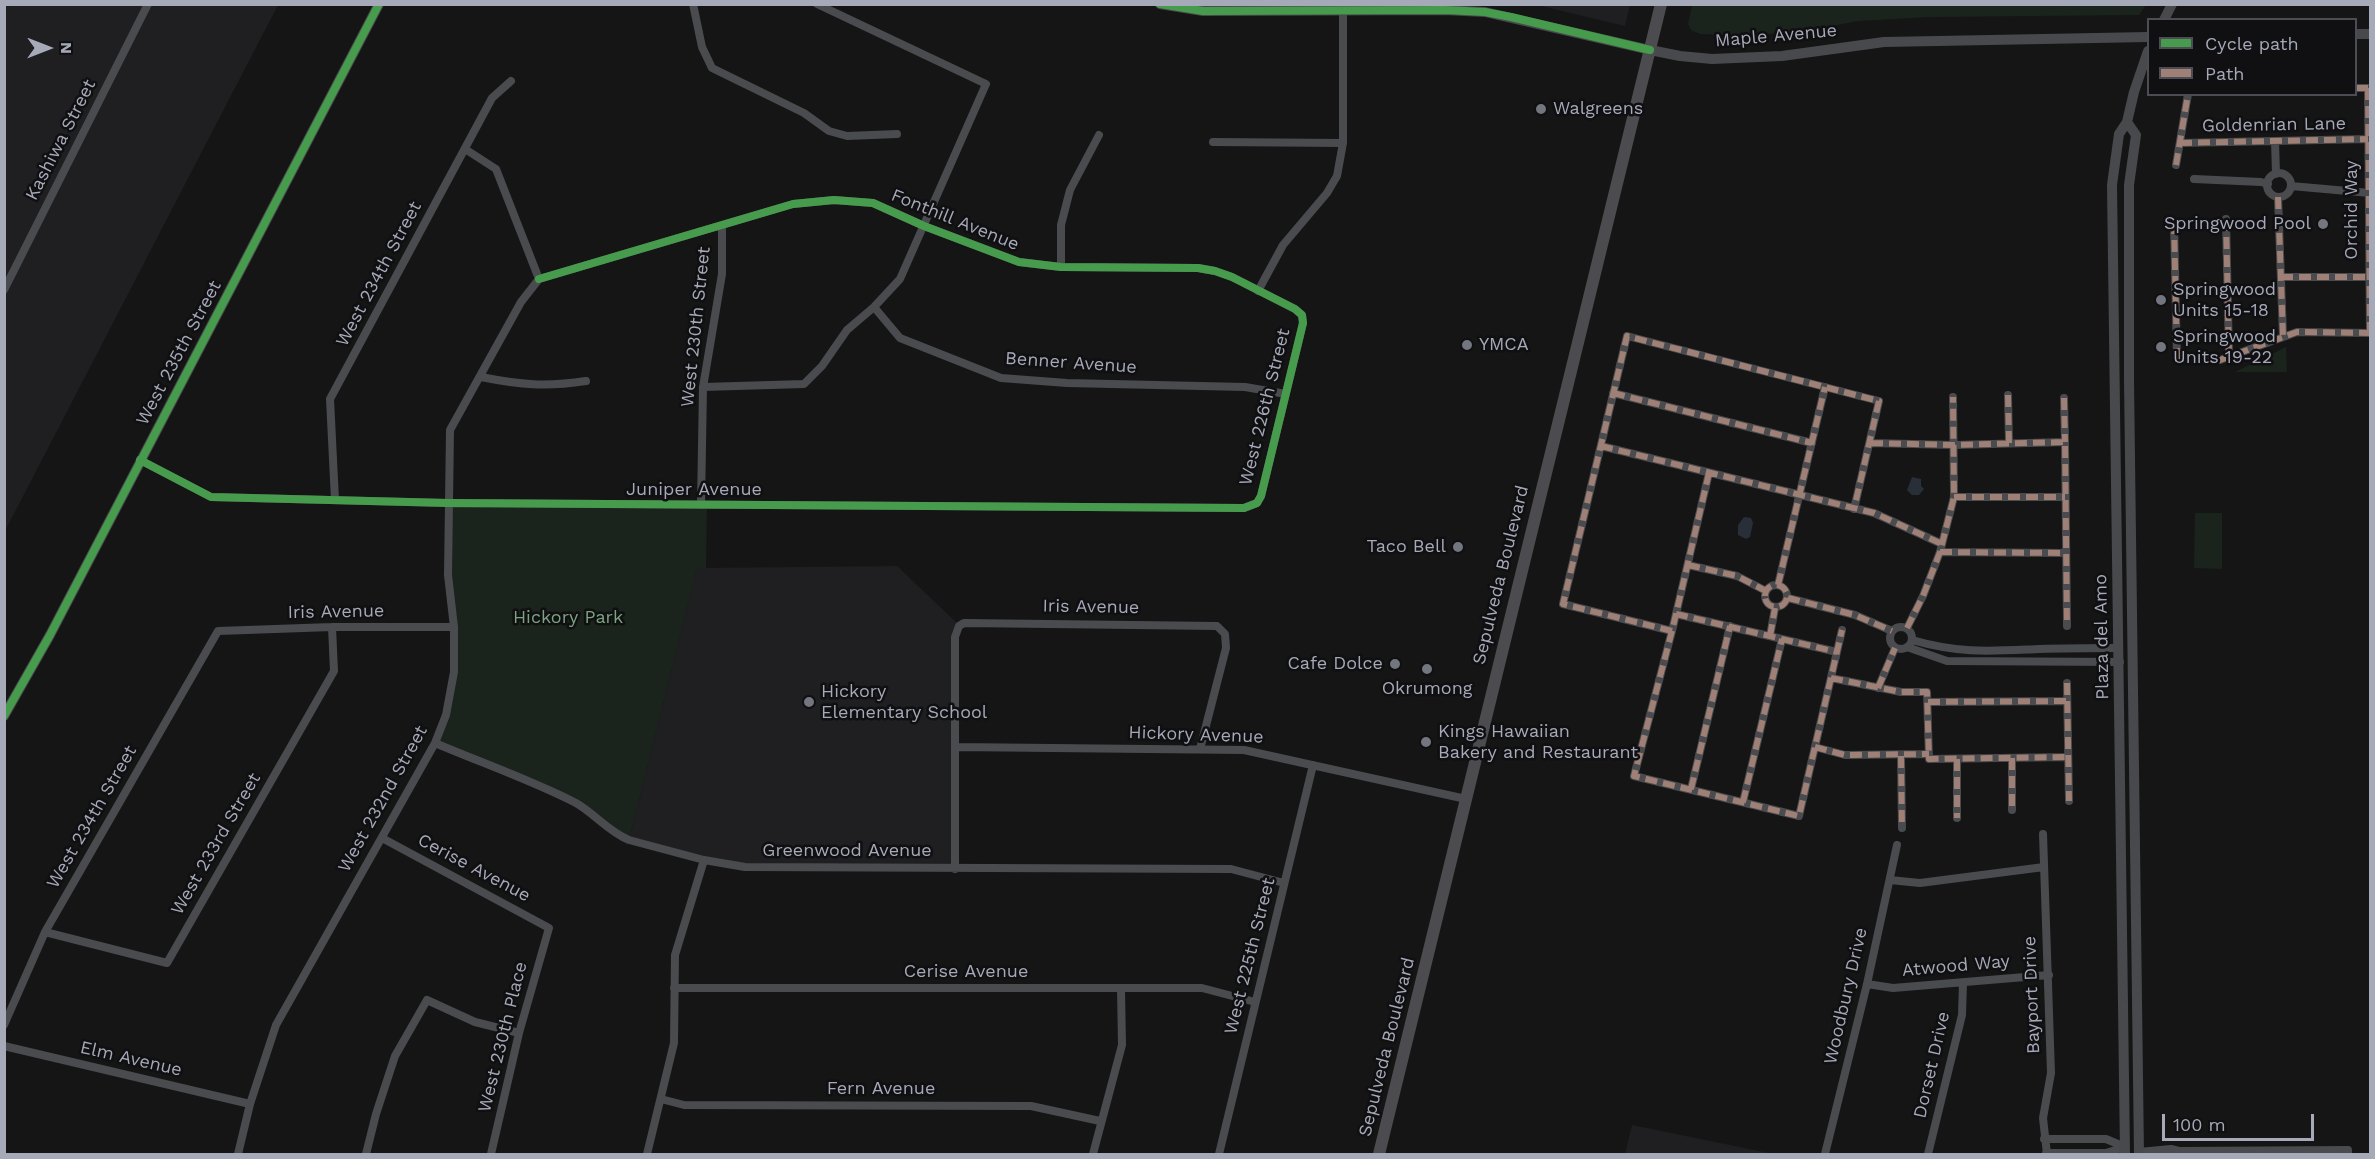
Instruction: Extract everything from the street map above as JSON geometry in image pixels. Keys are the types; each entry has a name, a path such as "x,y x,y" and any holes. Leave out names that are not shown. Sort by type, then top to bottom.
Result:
{"main road":[{"name":"West 235th Street","path":"4,716 50,635 379,4"},
{"name":"Maple Avenue","path":"1160,4 1203,10 1343,8 1485,12 1680,56 1743,59 1884,42 2147,37"},
{"name":"Sepulveda Boulevard","path":"1379,1155 1661,4"},
{"path":"2165,18 2172,4"},
{"name":"Plaza del Amo","path":"2125,1151 2113,180 2119,134 2127,122 2147,54"},
{"name":"Plaza del Amo","path":"2127,122 2136,135 2130,180 2129,381 2136,904 2143,1152"},
{"path":"2113,180 2130,180"},
{"path":"2114,380 2129,381"},
{"path":"2119,648 2134,648"},
{"path":"2120,662 2134,663"},
{"path":"2122,905 2136,904"},
{"path":"2125,1151 2143,1152"}],"street":[{"name":"Kashiwa Street","path":"4,290 148,4"},
{"path":"693,4 702,47 712,68 804,112 829,131 847,136 897,134"},
{"path":"703,387 804,384 822,366 847,330 874,307 900,279 986,84 817,4"},
{"path":"1258,291 1283,245 1327,193 1337,176 1342,159 1343,143 1343,8"},
{"name":"West 234th Street","path":"335,500 330,399 492,98 511,81"},
{"name":"Orchid Way","path":"2369,88 2370,333"},
{"path":"2176,165 2188,96"},
{"path":"1061,267 1061,225 1070,190 1099,135"},
{"name":"Goldenrian Lane","path":"2180,143 2368,139"},
{"path":"2275,141 2276,174"},
{"path":"1213,142 1343,143"},
{"path":"465,149 496,169 539,279"},
{"path":"2276,174 2289,178 2291,186 2287,194 2278,197 2270,193 2268,184 2276,174"},
{"path":"2194,179 2268,184"},
{"path":"2291,186 2370,193"},
{"path":"2278,197 2283,336"},
{"name":"Fonthill Avenue","path":"539,279 793,204 834,201 873,203 924,226 1019,262 1061,267 1198,268 1232,277 1258,291"},
{"path":"2226,219 2229,356"},
{"path":"2174,222 2177,359 2220,360 2298,332 2370,333"},
{"name":"West 230th Street","path":"701,505 703,387 722,274 722,226"},
{"path":"2282,277 2369,277"},
{"name":"West 232nd Street","path":"238,1155 250,1104 276,1024 435,742 451,693 454,672 454,627 448,575 450,430 521,302 539,279"},
{"name":"West 226th Street","path":"1257,503 1261,496 1302,333 1302,315 1295,309 1258,291"},
{"name":"Benner Avenue","path":"874,307 900,338 1001,378 1067,383 1245,387 1286,394"},
{"path":"1672,631 1563,604 1627,336 1879,401 1854,509"},
{"path":"481,376 514,384 552,386 586,381"},
{"path":"1778,585 1825,387"},
{"path":"1613,393 1812,443"},
{"path":"2008,395 2009,443"},
{"path":"1907,628 1923,596 1941,548 1954,497 1953,397"},
{"path":"2064,398 2067,626"},
{"path":"1871,443 2065,442"},
{"path":"1601,446 1874,513 1941,548 2066,553"},
{"name":"Juniper Avenue","path":"140,460 212,498 448,503 1244,508 1257,503"},
{"path":"1709,473 1672,631 1634,776 1799,816 1842,630"},
{"path":"1954,497 2064,497"},
{"path":"1688,565 1737,576 1766,591"},
{"path":"1778,585 1786,590 1788,598 1783,606 1775,608 1767,604 1766,591 1769,586 1778,585"},
{"path":"1788,598 1855,615 1892,631"},
{"path":"1770,636 1775,608"},
{"path":"1676,614 1837,652"},
{"name":"Iris Avenue","path":"956,747 955,637 959,626 971,622 1210,624 1222,630 1227,640 1200,749"},
{"path":"1691,789 1730,626"},
{"path":"1898,626 1907,628 1912,635 1909,643 1904,649 1895,648 1890,640 1892,631 1898,626"},
{"name":"Iris Avenue","path":"218,631 332,627 454,627"},
{"name":"West 233rd Street","path":"45,933 167,963 334,671 332,627"},
{"name":"West 234th Street","path":"4,1025 45,933 218,631"},
{"path":"1743,802 1782,639"},
{"path":"1909,643 1979,652 2119,648"},
{"path":"1909,643 1947,661 2120,662"},
{"path":"1878,688 1895,648"},
{"path":"1831,678 1901,692 1927,692 1929,759 2068,757"},
{"path":"2067,683 2069,801"},
{"path":"1928,702 2067,701"},
{"name":"Greenwood Avenue","path":"435,742 575,803 619,836 704,860 745,867 1231,869 1284,883"},
{"path":"955,869 956,747"},
{"name":"Hickory Avenue","path":"956,747 1257,751 1466,799"},
{"path":"1815,747 1845,755 1929,754"},
{"path":"1901,756 1902,828"},
{"path":"2012,758 2012,810"},
{"path":"1957,759 1957,818"},
{"name":"West 225th Street","path":"1219,1155 1312,765"},
{"name":"Bayport Drive","path":"2043,834 2051,1072 2043,1118 2047,1154"},
{"name":"Cerise Avenue","path":"382,838 549,928"},
{"name":"Woodbury Drive","path":"1825,1155 1867,984 1897,845"},
{"path":"647,1155 674,1043 675,955 704,860"},
{"path":"1890,880 1920,883 2044,867"},
{"name":"West 230th Place","path":"491,1155 519,1033 549,928"},
{"name":"Atwood Way","path":"1867,984 1893,988 2049,975"},
{"name":"Dorset Drive","path":"1928,1155 1962,1015 1963,983"},
{"name":"Cerise Avenue","path":"674,988 1202,988 1255,1002"},
{"path":"1093,1155 1100,1121 1122,1045 1122,989"},
{"path":"366,1155 376,1114 395,1056 428,1000 475,1022 519,1033"},
{"name":"Elm Avenue","path":"4,1046 250,1104"},
{"name":"Fern Avenue","path":"661,1099 684,1105 1031,1106 1100,1121"},
{"path":"2044,1139 2106,1139 2125,1151"},
{"path":"2075,1153 2076,1139"},
{"path":"2143,1152 2176,1154 2179,1151 2348,1150 2348,1155"},
{"path":"2047,1154 2125,1151"}],"shaded area":[{"path":"5,5 278,5 5,531"},
{"path":"1537,5 1630,5 1625,26"},
{"path":"1912,477 1921,479 1921,486 1924,489 1919,495 1912,495 1907,490"},
{"path":"1744,517 1751,518 1753,523 1750,537 1746,539 1738,535 1738,525"},
{"name":"Hickory Elementary School","path":"897,566 959,625 953,867 744,865 629,840 697,568"},
{"path":"1632,1125 1769,1153 1769,1154 1625,1154"}],"green space":[{"path":"2146,4 2139,15 1931,17 1859,21 1809,30 1748,36 1700,34 1691,30 1688,24 1692,5"},
{"path":"2286,347 2287,372 2235,372"},
{"name":"Hickory Park","path":"450,504 707,506 706,568 697,569 629,840 597,817 437,742 453,693"},
{"path":"2195,513 2222,513 2222,569 2194,568"}],"marked path":[{"path":"2357,88 2370,88"},
{"path":"2368,88 2370,333"},
{"path":"2176,165 2188,96"},
{"path":"2180,143 2368,139"},
{"path":"2278,197 2283,336"},
{"path":"2226,219 2229,356"},
{"path":"2174,222 2177,359 2220,360 2297,332 2370,333"},
{"path":"2281,277 2369,277"},
{"path":"1672,631 1563,604 1627,336 1879,401 1854,509"},
{"path":"1778,585 1825,387"},
{"path":"1613,393 1812,443"},
{"path":"2008,395 2009,443"},
{"path":"1907,628 1923,596 1940,552 1954,497 1953,397"},
{"path":"2064,398 2065,442"},
{"path":"1871,443 1954,445 2065,442 2067,626"},
{"path":"1601,446 1874,513 1942,544"},
{"path":"1709,473 1672,631 1634,776 1799,816 1842,630"},
{"path":"1954,497 2065,497"},
{"path":"1940,552 2066,553"},
{"path":"1688,565 1737,576 1766,591"},
{"path":"1776,585 1784,588 1787,596 1784,604 1776,607 1768,604 1765,596 1768,588 1776,585"},
{"path":"1788,598 1855,615 1892,631"},
{"path":"1770,636 1775,608"},
{"path":"1676,614 1837,652"},
{"path":"1691,789 1730,626"},
{"path":"1743,802 1782,639"},
{"path":"1878,688 1895,648"},
{"path":"1831,678 1901,692 1927,692 1929,759 2068,757"},
{"path":"2067,683 2069,801"},
{"path":"1928,702 2067,701"},
{"path":"1815,747 1845,755 1929,754"},
{"path":"1901,756 1902,828"},
{"path":"2012,758 2012,810"},
{"path":"1957,759 1957,818"}],"cycle path":[{"path":"4,716 50,635 379,4"},
{"path":"1160,4 1203,11 1445,10 1485,12 1650,50"},
{"path":"140,460 211,497 448,503 1244,508 1257,503 1261,496 1303,323 1302,315 1295,309 1232,277 1215,271 1198,268 1061,267 1019,262 924,226 873,203 834,200 793,204 539,279"}],"place":[{"name":"Walgreens","path":"1541,109"},
{"name":"Springwood Pool","path":"2323,224"},
{"name":"Springwood Units 15-18","path":"2161,300"},
{"name":"YMCA","path":"1467,345"},
{"name":"Springwood Units 19-22","path":"2161,347"},
{"name":"Taco Bell","path":"1458,547"},
{"name":"Cafe Dolce","path":"1395,664"},
{"name":"Okrumong","path":"1427,669"},
{"name":"Hickory Elementary School","path":"809,702"},
{"name":"Kings Hawaiian Bakery and Restaurant","path":"1426,742"}]}
